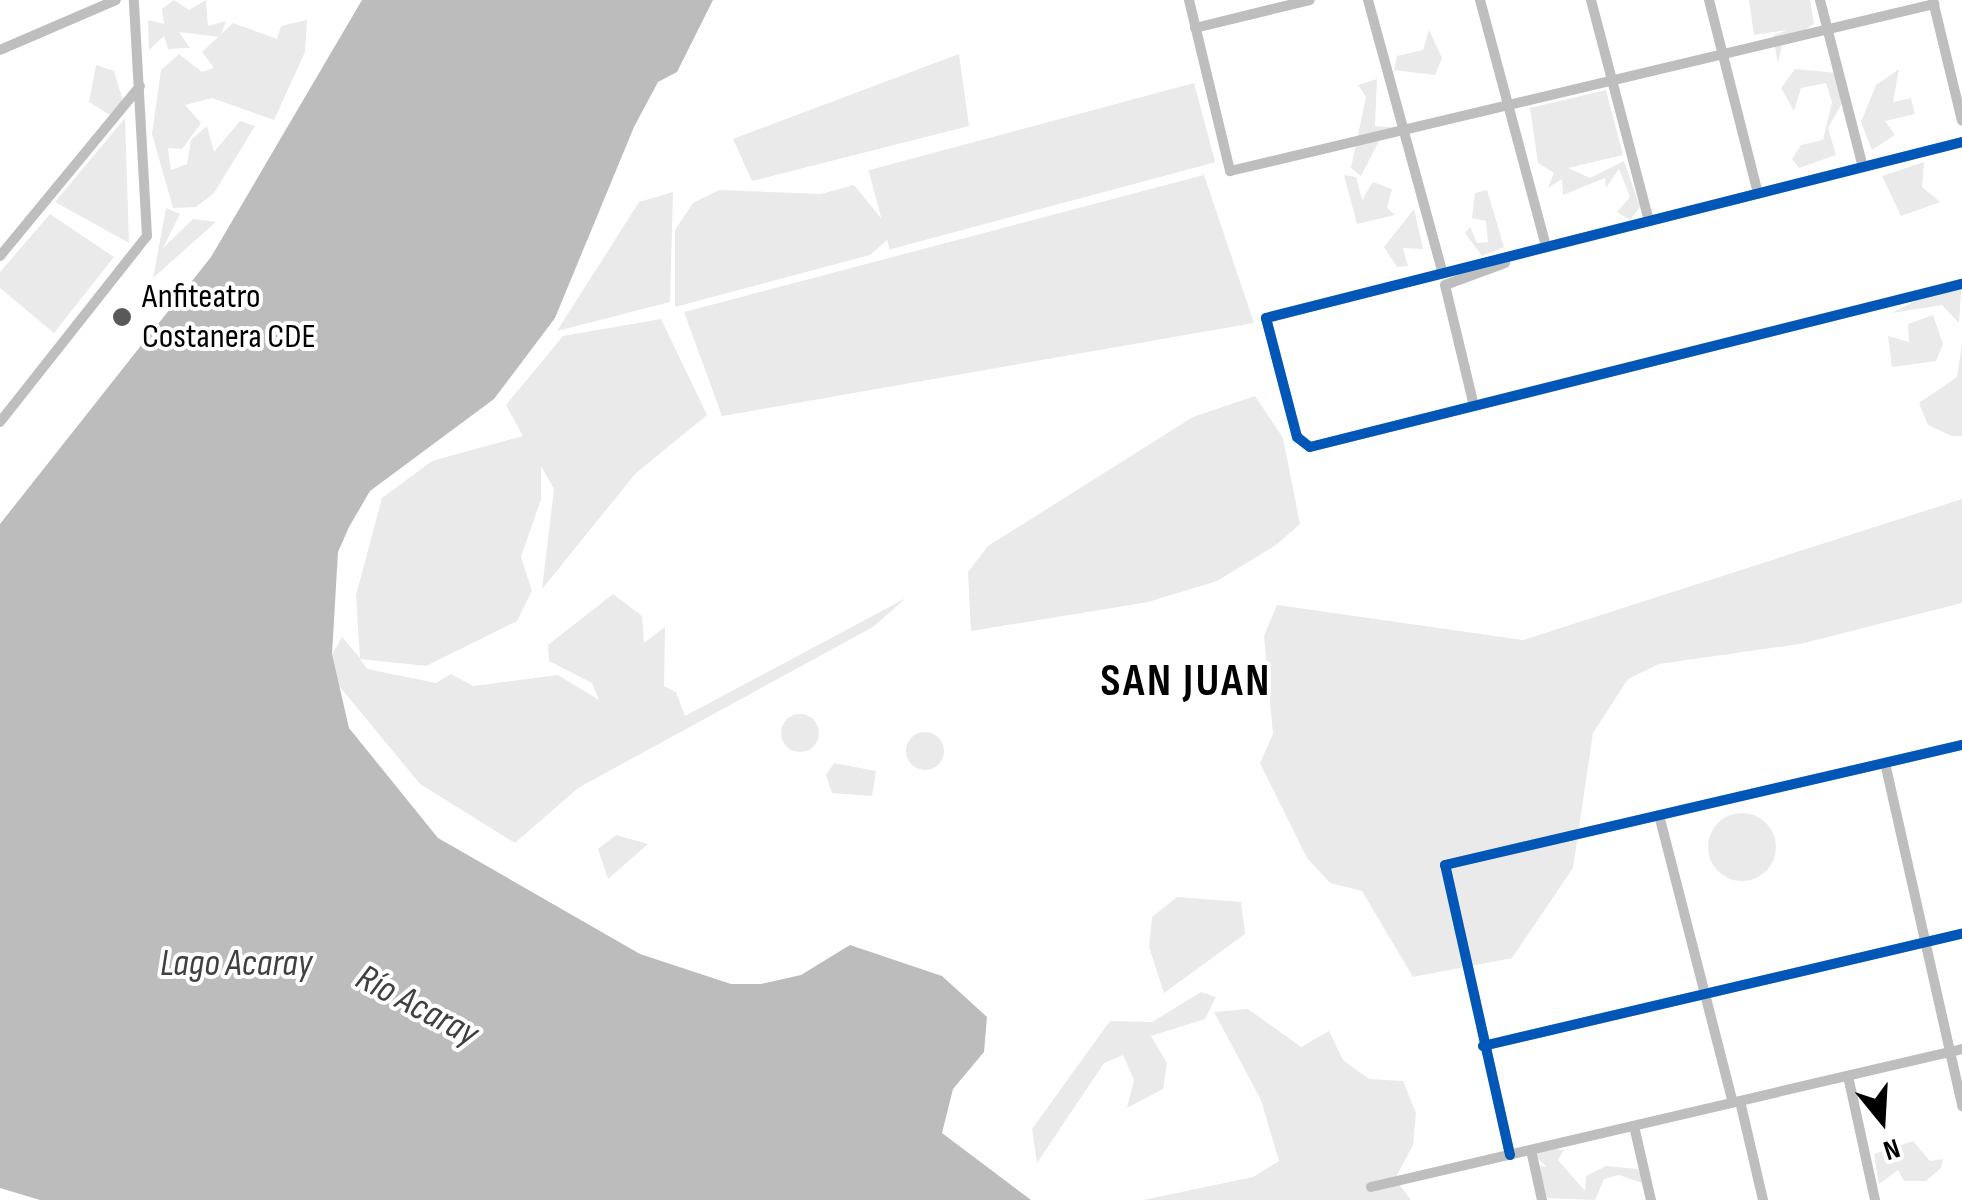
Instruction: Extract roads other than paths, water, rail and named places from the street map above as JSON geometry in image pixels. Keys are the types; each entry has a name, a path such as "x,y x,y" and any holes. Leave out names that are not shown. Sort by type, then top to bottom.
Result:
{"street":[{"path":"0,50 116,0"},
{"path":"0,422 146,236 134,0"},
{"path":"1189,0 1230,170 1934,2 1962,120"},
{"path":"1195,28 1310,0"},
{"path":"1368,0 1442,272"},
{"path":"1480,0 1503,106 1546,247"},
{"path":"1592,0 1649,221"},
{"path":"1709,0 1758,194"},
{"path":"1820,0 1863,167"},
{"path":"1946,56 1962,52"},
{"path":"0,256 140,85"},
{"path":"1962,142 1266,318 1301,445 1474,406 1962,284"},
{"path":"1474,406 1445,286 1522,253"},
{"path":"1510,1155 1444,865 1962,745"},
{"path":"1885,762 1925,943 1956,1051 1962,1106"},
{"path":"1659,815 1763,1200"},
{"path":"1483,1046 1962,934"},
{"path":"1371,1187 1956,1051"},
{"path":"1848,1076 1875,1200"},
{"path":"1634,1126 1652,1200"},
{"path":"1531,1150 1542,1200"}],"water":[{"name":"Lago Acaray","path":"362,0 713,0 677,72 658,82 634,127 555,318 494,399 370,491 349,527 338,552 332,654 349,728 438,838 640,954 731,984 761,984 801,975 850,945 942,976 987,1017 984,1052 953,1089 942,1133 1031,1200 40,1200 0,1188 0,524 211,257"}],"place":[{"name":"Anfiteatro Costanera CDE","path":"122,317"}],"district":[{"name":"SAN JUAN","path":"1186,682"}],"water label":[{"name":"Río Acaray","path":"417,1006"}]}
